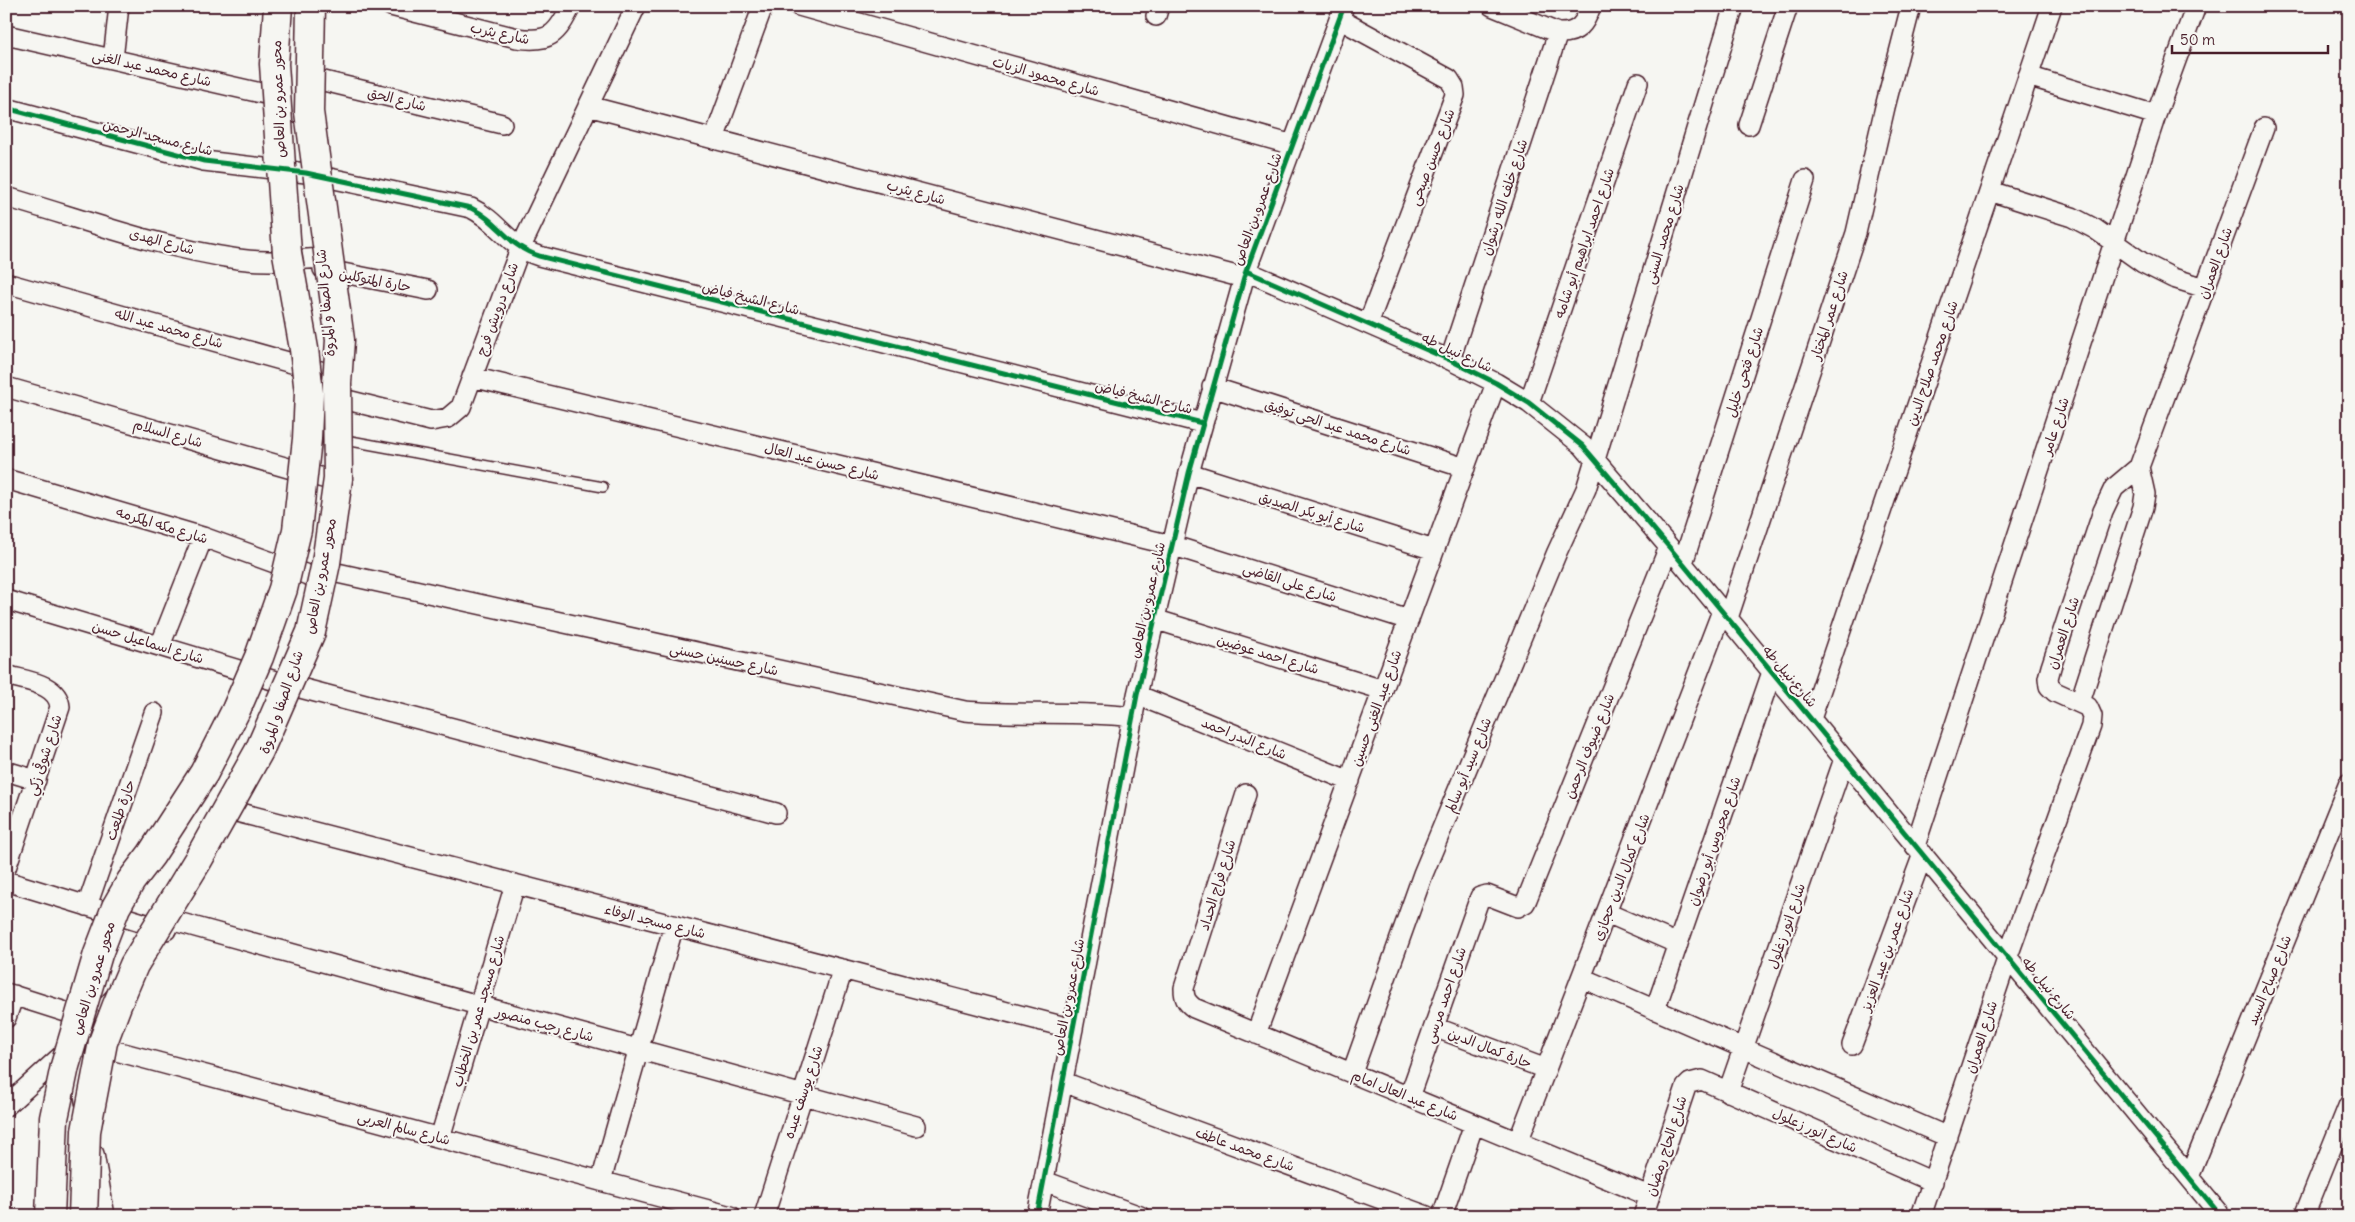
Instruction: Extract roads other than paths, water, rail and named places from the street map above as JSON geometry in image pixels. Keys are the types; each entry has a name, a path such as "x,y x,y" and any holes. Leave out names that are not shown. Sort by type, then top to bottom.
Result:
{"main road":[{"name":"محور عمرو بن العاص","path":"50,1216 54,1118 65,1066 98,954 116,907 131,881 151,855 204,773 236,710 259,657 283,589 297,530 307,448 309,393 304,349 287,252 274,64 280,6"},
{"name":"محور عمرو بن العاص","path":"100,1215 86,1131 103,1042 134,965 198,860 259,751 311,632 324,571 338,479 340,340 309,112 311,6"}],"street":[{"path":"113,59 119,6"},
{"name":"شارع الصفا و المروة","path":"6,1106 73,1045 136,973 170,926 218,850 257,770 289,685 306,626 318,574 330,480 331,374 322,264 306,174 298,102 280,6"},
{"name":"شارع يثرب","path":"392,6 517,38 537,41 550,36 563,22 571,6"},
{"name":"شارع درويش فرج","path":"331,396 431,421 440,421 455,414 461,407 520,249 636,6"},
{"path":"714,139 763,6"},
{"name":"شارع محمود الزيات","path":"799,6 1293,145"},
{"path":"1492,6 1516,11 1558,33 1567,34 1576,31 1583,25 1591,6"},
{"name":"شارع محمد السنى","path":"1594,462 1734,6"},
{"path":"1749,125 1788,6"},
{"name":"شارع عمر المختار","path":"1725,614 1856,233 1884,107 1911,6"},
{"name":"شارع محمد صلاح الدين","path":"1811,719 2052,6"},
{"name":"شارع عامر","path":"1919,850 2156,115 2196,6"},
{"name":"شارع عمرو بن العاص","path":"1037,1216 1138,696 1154,619 1189,473 1245,275 1341,13"},
{"name":"شارع حسن صبحى","path":"1341,13 1449,79 1454,87 1455,95 1368,324"},
{"name":"شارع خلف الله رشوان","path":"1450,360 1558,33"},
{"name":"شارع محمد عبد الغنى","path":"6,35 298,102"},
{"name":"شارع الحق","path":"293,74 502,124"},
{"path":"2028,76 2156,115"},
{"name":"شارع احمد ابراهيم أبو شامه","path":"1529,403 1638,83"},
{"name":"شارع يثرب","path":"588,106 1245,275"},
{"name":"شارع مسجد الرحمن","path":"6,108 204,161 306,174"},
{"name":"شارع العمران","path":"1921,1216 2008,956 2091,726 2092,716 2088,708 2080,702 2055,692 2049,686 2048,678 2109,497 2122,480 2139,468 2264,128"},
{"name":"شارع الشيخ فياض","path":"306,174 471,208 490,219 520,249 539,256 1202,423"},
{"name":"شارع فتحى خليل","path":"1683,564 1805,180"},
{"path":"1990,191 2072,217 2095,229 2143,263 2165,274 2205,288"},
{"name":"شارع الهدى","path":"6,197 199,252 239,259 322,264"},
{"name":"حارة المتوكلين","path":"322,264 428,290"},
{"name":"شارع نبيل طه","path":"1245,275 1368,324 1450,360 1496,383 1529,403 1583,446 1594,462 1725,614 2221,1216"},
{"name":"شارع محمد عبد الله","path":"6,283 331,374"},
{"name":"شارع حسن عبد العال","path":"472,377 1171,545"},
{"name":"شارع عبد الغنى حسين","path":"1256,1034 1496,383"},
{"name":"شارع السلام","path":"6,387 330,480"},
{"name":"شارع محمد عبد الحى توفيق","path":"1212,387 1464,468"},
{"name":"شارع سيد أبو سالم","path":"1352,1073 1424,874 1556,552 1586,489 1594,462"},
{"path":"2080,702 2143,507 2144,487 2139,468"},
{"name":"شارع أبو بكر الصديق","path":"1189,473 1434,550"},
{"name":"شارع مكه المكرمه","path":"6,479 318,574"},
{"path":"160,646 203,538"},
{"name":"شارع على القاضى","path":"1171,545 1409,620"},
{"name":"شارع ضيوف الرحمن","path":"1483,895 1518,907 1525,903 1669,547"},
{"name":"شارع حسنين حسنى","path":"318,574 946,707 1003,714 1072,712 1134,717"},
{"name":"شارع اسماعيل حسن","path":"6,600 289,685 776,813"},
{"name":"شارع كمال الدين حجازى","path":"1518,1142 1725,614"},
{"name":"شارع احمد عوضين","path":"1154,619 1383,690"},
{"name":"شارع محروس أبو رضوان","path":"1655,1010 1772,672"},
{"name":"شارع شوقى زكي","path":"6,675 48,688 59,699 58,714 6,868"},
{"name":"شارع البدر احمد","path":"1138,696 1350,781"},
{"name":"حارة طلعت","path":"87,906 154,713"},
{"name":"شارع انور زغلول","path":"1728,1092 1844,759"},
{"path":"6,771 36,780"},
{"name":"شارع صباح السيد","path":"2189,1177 2349,783"},
{"name":"شارع فراج الحداد","path":"1188,977 1246,794"},
{"name":"شارع مسجد الوفاء","path":"237,812 1073,1029"},
{"name":"شارع عمر بن عبد العزيز","path":"1852,1045 1919,850"},
{"name":"شارع رجب منصور","path":"6,881 87,906 479,1006 916,1126"},
{"name":"شارع مسجد عمر بن الخطاب","path":"440,1138 515,884"},
{"name":"شارع احمد مرسى","path":"1409,1097 1479,900 1483,895"},
{"path":"1607,913 1678,944"},
{"path":"601,1181 674,925"},
{"name":"شارع يوسف عبده","path":"764,1216 843,969"},
{"name":"شارع عبد العال امام","path":"1188,977 1184,996 1187,1003 1194,1008 1650,1196"},
{"path":"1582,978 1948,1137"},
{"path":"6,1018 10,994 94,1021"},
{"name":"حارة كمال الدين","path":"1434,1027 1546,1069"},
{"path":"73,1045 82,1077 100,1215"},
{"name":"شارع سالم العربى","path":"73,1045 440,1138 731,1216"},
{"name":"شارع انور زعلول","path":"1696,1081 1702,1080 1933,1182"},
{"name":"شارع الحاج رمضان","path":"1643,1216 1686,1087 1696,1081"},
{"name":"شارع محمد عاطف","path":"1063,1082 1427,1216"},
{"path":"2304,1216 2349,1104"},
{"path":"1442,1216 1474,1124"},
{"path":"1044,1181 1140,1216"}],"lane":[{"path":"288,45 296,6"},
{"path":"331,438 603,487"}]}
